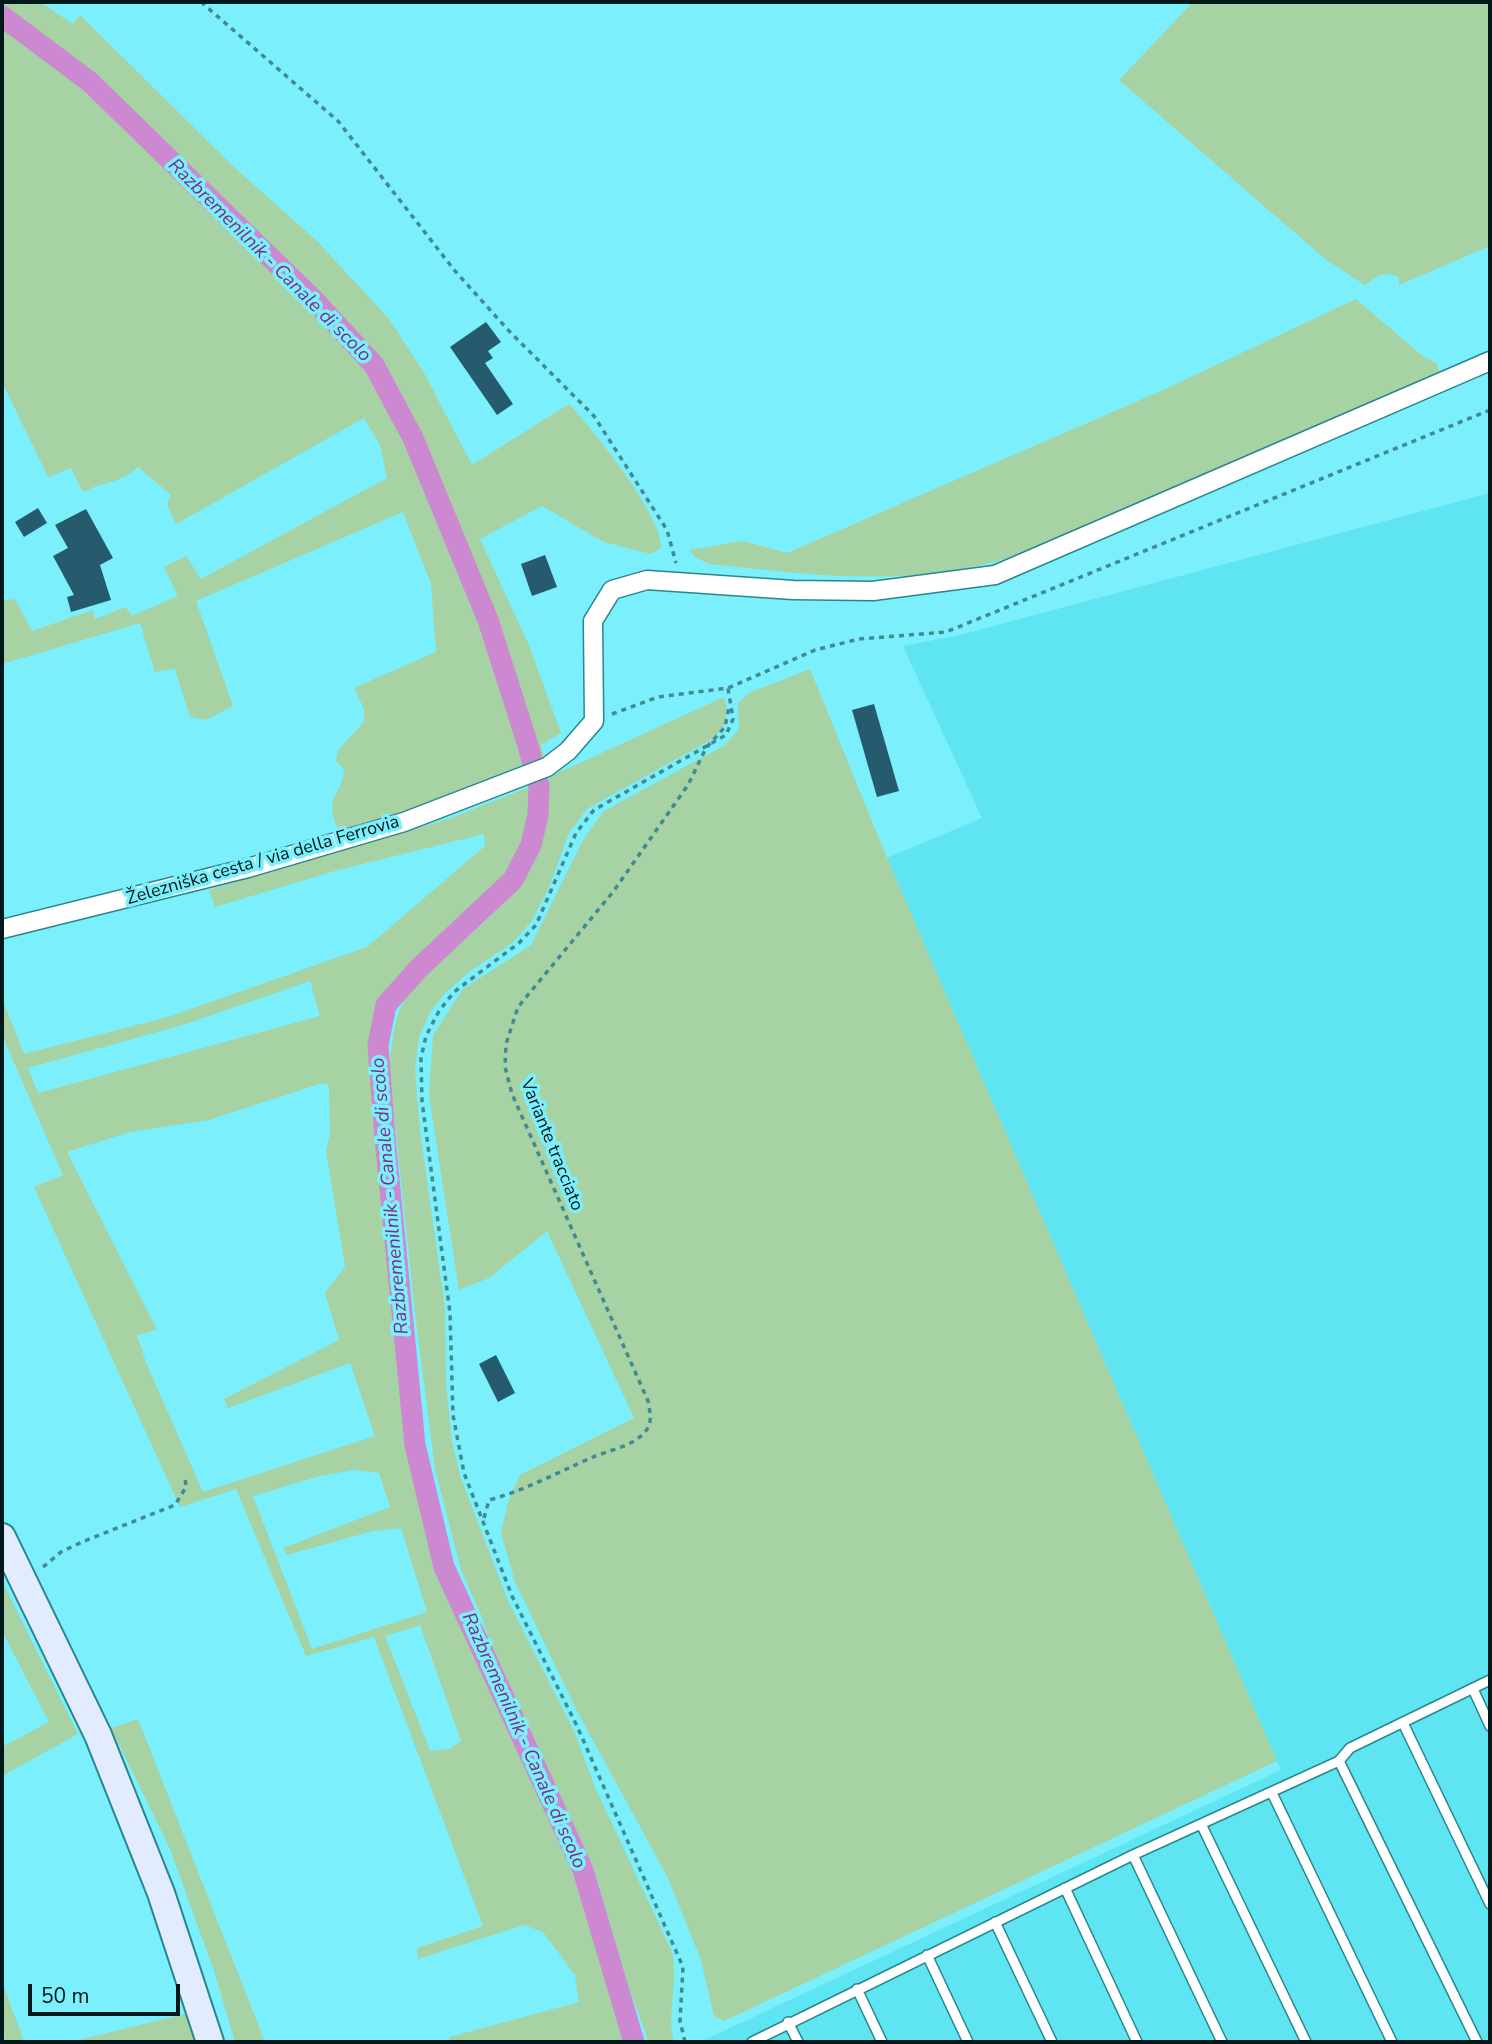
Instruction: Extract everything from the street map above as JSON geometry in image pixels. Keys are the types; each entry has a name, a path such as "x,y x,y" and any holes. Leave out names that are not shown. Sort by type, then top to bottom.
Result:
{"main road":[{"path":"2,1537 98,1735 161,1894 210,2042"}],"street":[{"path":"594,721 593,621 612,590 647,580 873,591 995,575 1490,361"},
{"name":"Železniška cesta / via della Ferrovia","path":"2,929 261,864 404,822 547,766 568,751 594,721"}],"lane":[{"path":"752,2042 1133,1855 1202,1826 1339,1761 1350,1748 1490,1680"},
{"path":"1473,1689 1490,1726"},
{"path":"1403,1723 1490,1905"},
{"path":"1339,1761 1476,2042"},
{"path":"1272,1793 1392,2042"},
{"path":"1202,1826 1306,2042"},
{"path":"1133,1855 1222,2042"},
{"path":"1065,1888 1137,2042"},
{"path":"995,1922 1052,2042"},
{"path":"927,1955 968,2042"},
{"path":"857,1989 882,2042"},
{"path":"788,2022 798,2042"}],"path":[{"path":"201,2 338,121 455,271 509,331 594,416 667,530 680,582"},
{"path":"594,721 658,697 729,688 815,650 859,639 946,632 1490,410"},
{"path":"685,2042 680,2021 683,1967 577,1726 512,1596 464,1473 453,1415 450,1313 422,1101 421,1058 426,1036 439,1011 454,992 519,943 536,925 576,833 585,819 644,780 726,735 733,719 729,688"},
{"name":"Variante tracciato","path":"483,1520 489,1500 517,1493 592,1457 631,1443 646,1432 651,1418 648,1401 512,1094 505,1067 506,1044 518,1007 612,892 688,785 706,748"},
{"path":"26,1587 45,1564 61,1552 175,1505 186,1487 185,1476"}],"shaded area":[{"path":"1490,493 1490,2042 700,2042 1281,1770 887,858 982,818 903,646 960,635"}],"green space":[{"path":"2,2 40,2 73,24 80,15 234,167 318,242 389,319 423,371 472,465 569,404 625,474 659,534 661,548 651,554 604,542 542,506 480,539 528,643 561,733 541,745 544,758 439,800 339,832 334,820 333,804 344,769 336,761 338,750 364,722 364,709 354,688 436,652 431,584 403,512 196,601 233,706 206,720 190,717 175,669 155,672 140,623 2,664 2,601 15,599 32,631 93,610 95,619 126,607 132,616 178,596 164,567 186,556 201,579 387,478 380,445 364,418 176,524 167,504 171,495 138,467 118,479 83,492 71,468 48,477 2,382"},
{"path":"1193,2 1490,2 1490,246 1399,285 1399,277 1384,274 1365,285 1325,259 1119,80"},
{"path":"1356,299 1421,355 1436,363 1441,375 1032,550 992,563 952,571 872,576 709,564 695,557 689,550 743,541 787,553 1161,391"},
{"path":"810,669 887,858 1277,1761 724,2021 714,2016 701,1960 668,1878 578,1713 515,1582 501,1533 508,1502 520,1475 634,1418 547,1231 489,1278 459,1290 429,1096 433,1035 463,989 531,945 584,838 604,811 725,745 739,729 738,703 751,692"},
{"path":"724,697 726,719 714,738 587,809 569,833 548,890 531,922 512,943 469,972 444,994 429,1014 419,1037 415,1070 420,1131 445,1308 446,1383 452,1442 461,1478 508,1601 575,1733 594,1785 672,1952 674,1975 671,2020 674,2042 649,2042 629,1988 593,1866 491,1647 482,1617 461,1570 435,1469 389,1069 395,1026 408,995 424,976 493,914 523,880 541,838 549,777"},
{"path":"529,787 529,824 507,876 389,993 377,1020 371,1075 404,1395 416,1485 427,1542 441,1581 580,1876 626,2042 448,2042 450,2037 579,2002 575,1975 543,1932 524,1925 418,1959 417,1948 483,1926 374,1637 306,1656 236,1489 180,1507 34,1187 63,1175 2,1035 2,998 24,1054 168,1017 367,947 485,846 484,834 338,870 215,907 209,890 451,818","holes":["310,981 320,1016 38,1093 28,1068 186,1024","319,1084 327,1084 330,1134 326,1151 345,1267 325,1293 339,1340 224,1399 228,1408 350,1363 375,1436 203,1492 147,1365 137,1335 157,1330 67,1152 130,1132 209,1120","353,1470 379,1473 390,1507 283,1548 287,1555 373,1531 401,1528 427,1612 312,1649 253,1496 320,1476","420,1625 461,1741 449,1749 430,1751 385,1636"]},
{"path":"2,1581 78,1734 2,1776 2,1747 49,1722 2,1631"},
{"path":"138,1719 265,2042 235,2042 214,1971 170,1849 111,1728"},
{"path":"2,1982 24,2041 6,2042 2,2027"},
{"path":"185,2014 193,2019 198,2042 70,2042"}],"building":[{"path":"486,322 501,342 488,351 493,358 485,363 513,404 497,415 450,347"},
{"path":"38,508 47,523 24,537 15,522"},
{"path":"86,509 113,558 100,565 111,600 71,612 67,597 74,595 53,556 68,548 55,525"},
{"path":"545,555 557,587 532,596 521,564"},
{"path":"874,704 899,791 877,797 852,710"},
{"path":"496,1355 515,1393 498,1402 479,1364"}],"waterway":[{"name":"Razbremenilnik - Canale di scolo","path":"2,16 90,82 312,298 374,365 413,438 488,620 527,742 539,786 538,815 531,845 513,880 418,969 386,1005 378,1045 385,1138 415,1445 444,1567 583,1870 634,2042"}]}
